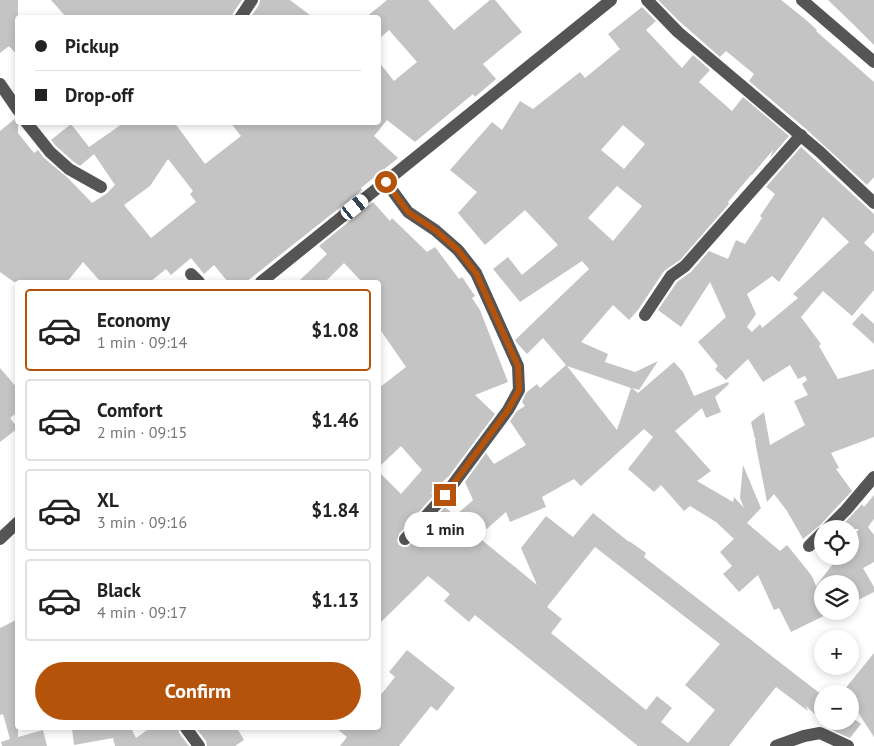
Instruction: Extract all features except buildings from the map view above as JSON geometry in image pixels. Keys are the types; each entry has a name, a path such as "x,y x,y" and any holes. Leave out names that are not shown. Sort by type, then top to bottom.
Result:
{"street":[{"path":"242,15 252,0"},
{"path":"264,280 611,0"},
{"path":"647,0 678,32 801,135 874,203"},
{"path":"802,0 874,62"},
{"path":"0,84 15,106"},
{"path":"28,125 50,152 69,169 101,187"},
{"path":"645,315 671,276 685,266 801,135"},
{"path":"386,182 408,212 435,230 458,250 476,273 518,366 519,390 508,410 445,495 405,539"},
{"path":"836,520 874,477"},
{"path":"0,539 15,525"},
{"path":"809,546 814,541"},
{"path":"188,730 200,746"},
{"path":"776,746 804,736 820,733 848,746"}],"route":[{"path":"386,182 408,212 435,230 458,250 476,273 518,366 519,390 508,410 445,495"}]}
